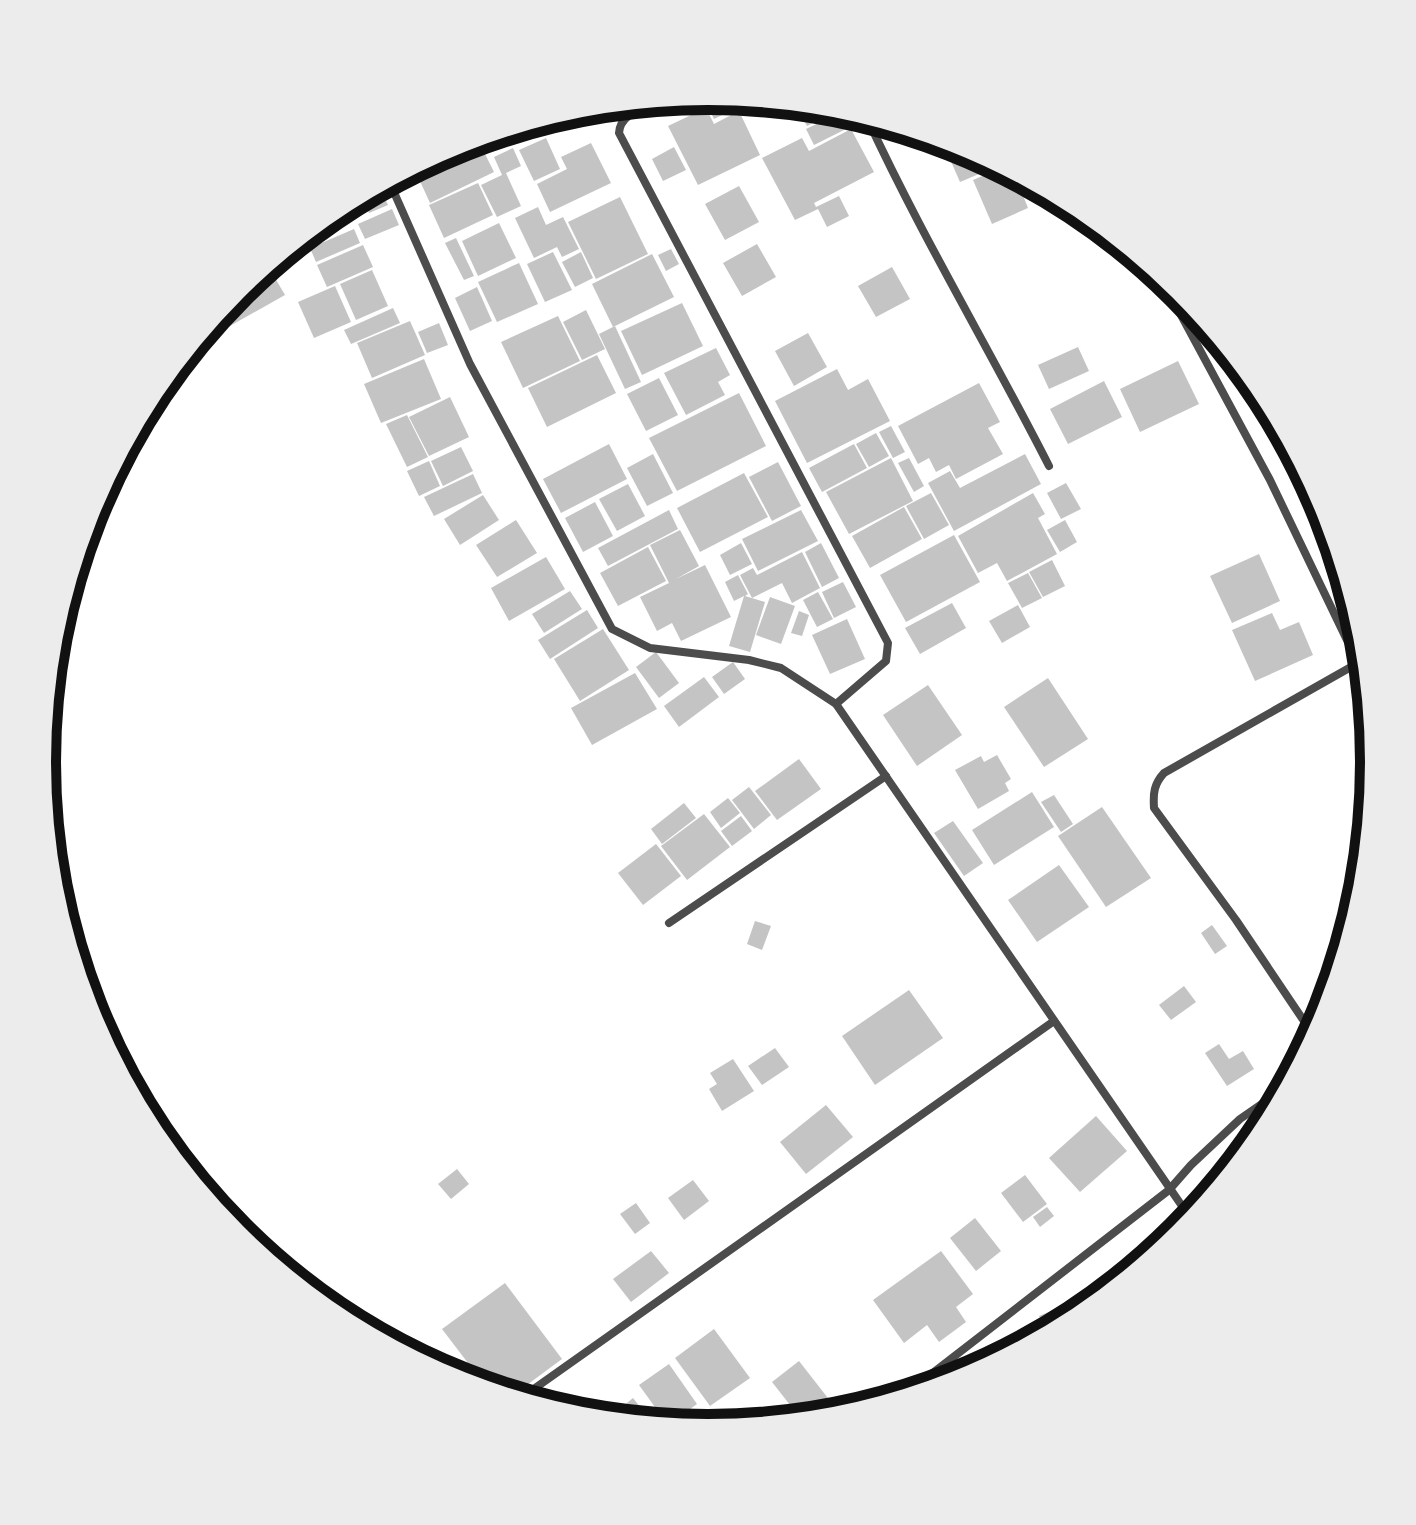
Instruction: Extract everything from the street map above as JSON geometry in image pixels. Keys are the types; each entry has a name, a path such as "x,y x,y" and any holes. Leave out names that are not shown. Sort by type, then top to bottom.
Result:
{"street":[{"path":"630,115 619,125 619,133 888,643 886,661 836,704"},
{"path":"874,132 1049,466"},
{"path":"394,192 470,364 612,629 650,648 749,660 781,668 836,704 1183,1209"},
{"path":"1180,313 1270,480 1346,632"},
{"path":"1305,1023 1236,920 1154,808 1153,795 1155,783 1164,773 1352,666"},
{"path":"669,923 886,776"},
{"path":"532,1390 1054,1021"},
{"path":"929,1376 1169,1190 1240,1119 1265,1102"}],"building":[{"path":"701,110 707,110 714,124 739,111 760,155 698,185 668,126"},
{"path":"710,110 730,111 714,119"},
{"path":"803,118 818,120 807,126"},
{"path":"823,121 851,127 814,145 806,129"},
{"path":"851,129 874,172 814,203 816,207 839,196 849,216 827,227 818,209 795,220 762,158 802,138 809,151"},
{"path":"546,138 560,169 534,181 519,150"},
{"path":"591,143 611,183 550,212 537,184 567,169 561,157"},
{"path":"674,147 686,170 663,181 652,159"},
{"path":"513,148 521,166 506,173 521,206 497,217 481,185 502,175 494,157"},
{"path":"483,151 494,172 430,203 419,179"},
{"path":"949,157 984,172 960,182"},
{"path":"987,174 996,178 1029,196 1024,198 1028,208 992,224 973,180"},
{"path":"478,183 493,215 444,238 429,205"},
{"path":"739,186 759,222 725,240 705,204"},
{"path":"384,197 388,205 369,213 367,207"},
{"path":"620,197 648,254 596,279 568,222"},
{"path":"538,207 546,225 563,217 579,249 562,257 557,247 534,258 515,218"},
{"path":"392,209 399,225 365,239 358,224"},
{"path":"499,223 516,258 478,276 462,241"},
{"path":"354,229 360,243 316,262 310,248"},
{"path":"456,238 474,276 464,280 445,243"},
{"path":"757,244 776,277 742,296 723,263"},
{"path":"363,245 373,267 327,287 317,265"},
{"path":"671,249 679,264 666,271 658,255"},
{"path":"553,252 572,290 545,302 527,264"},
{"path":"581,252 593,278 575,287 562,262"},
{"path":"652,254 674,297 613,327 592,284"},
{"path":"519,263 538,304 497,322 478,282"},
{"path":"892,267 910,299 876,317 858,286"},
{"path":"372,270 388,306 356,320 340,284"},
{"path":"274,276 285,295 218,332"},
{"path":"335,286 351,322 314,338 298,302"},
{"path":"477,287 492,321 470,331 455,298"},
{"path":"682,303 703,346 642,375 621,331"},
{"path":"393,308 400,323 351,344 344,330"},
{"path":"586,310 605,349 582,360 563,322"},
{"path":"558,316 580,361 523,388 501,342"},
{"path":"410,321 425,355 372,378 357,343"},
{"path":"439,323 448,345 427,353 418,332"},
{"path":"615,326 641,382 625,389 599,334"},
{"path":"808,333 827,367 794,386 775,351"},
{"path":"1078,347 1089,371 1049,389 1038,365"},
{"path":"716,348 730,375 718,382 725,395 686,415 664,373"},
{"path":"597,355 616,393 547,427 528,388"},
{"path":"424,359 441,399 381,423 364,384"},
{"path":"1178,361 1199,404 1140,432 1120,389"},
{"path":"837,369 848,390 868,379 890,421 807,463 775,401"},
{"path":"659,378 678,415 646,431 627,394"},
{"path":"1104,381 1122,417 1068,444 1050,409"},
{"path":"979,383 1000,422 988,428 1003,454 956,479 949,465 936,472 929,458 918,464 898,426"},
{"path":"739,393 766,446 677,491 649,438"},
{"path":"450,397 469,437 429,456 409,417"},
{"path":"407,415 428,457 407,467 386,424"},
{"path":"891,426 905,452 893,458 879,432"},
{"path":"876,433 889,456 869,467 856,444"},
{"path":"609,444 627,479 561,513 543,479"},
{"path":"854,444 867,468 822,492 809,468"},
{"path":"461,447 473,471 443,486 431,461"},
{"path":"653,454 673,493 647,506 627,468"},
{"path":"1025,454 1041,484 954,531 928,483 950,471 960,488"},
{"path":"891,458 913,501 849,534 826,492"},
{"path":"909,458 924,486 914,492 898,463"},
{"path":"429,461 440,486 419,496 407,471"},
{"path":"778,462 801,506 772,521 749,477"},
{"path":"744,473 768,517 700,552 677,508"},
{"path":"473,474 482,493 434,516 424,497"},
{"path":"1066,483 1081,509 1061,519 1047,493"},
{"path":"628,484 645,516 617,531 599,499"},
{"path":"931,493 949,525 924,539 906,506"},
{"path":"1033,493 1045,514 1038,518 1057,554 1007,581 997,563 978,573 958,536"},
{"path":"483,495 499,520 460,545 444,519"},
{"path":"595,502 613,536 583,552 565,518"},
{"path":"904,507 922,539 870,568 852,536"},
{"path":"669,510 678,529 608,566 598,548"},
{"path":"801,510 818,541 758,571 742,539"},
{"path":"516,520 537,553 497,577 476,545"},
{"path":"1065,520 1077,542 1060,552 1047,530"},
{"path":"680,530 699,566 676,579 705,565 731,617 681,641 672,623 657,631 640,597 669,583 650,545"},
{"path":"954,535 980,582 906,622 880,575"},
{"path":"741,543 752,564 730,575 720,555"},
{"path":"821,543 839,578 822,587 805,552"},
{"path":"648,547 666,581 618,606 600,573"},
{"path":"802,552 820,588 792,603 782,583 752,598 740,575 753,568 757,575"},
{"path":"1259,554 1280,601 1232,623 1210,576"},
{"path":"546,557 565,589 509,621 491,588"},
{"path":"1052,560 1065,586 1043,597 1029,572"},
{"path":"1028,573 1042,598 1022,608 1008,583"},
{"path":"738,575 748,594 745,596 765,602 750,652 729,646 744,596 734,601 725,582"},
{"path":"843,582 856,607 834,618 822,592"},
{"path":"570,591 582,609 544,633 532,614"},
{"path":"818,592 833,619 817,627 803,600"},
{"path":"770,597 795,606 781,644 756,635"},
{"path":"952,603 966,628 920,654 905,628"},
{"path":"1018,605 1030,627 1002,643 989,621"},
{"path":"587,610 598,628 550,659 538,640"},
{"path":"799,611 809,615 802,636 791,633"},
{"path":"1272,613 1280,630 1299,622 1313,655 1255,681 1232,630"},
{"path":"847,619 865,659 830,674 812,635"},
{"path":"603,629 629,670 580,701 554,659"},
{"path":"656,652 679,683 659,698 636,667"},
{"path":"733,662 745,679 724,694 712,677"},
{"path":"635,673 657,709 592,745 571,708"},
{"path":"704,677 719,697 679,727 664,706"},
{"path":"1048,678 1088,739 1044,767 1004,707"},
{"path":"928,685 962,735 917,766 883,715"},
{"path":"997,755 1011,779 1005,783 1009,791 978,809 955,770 981,756 984,762"},
{"path":"799,759 821,789 777,820 755,791"},
{"path":"749,787 771,815 754,829 732,800"},
{"path":"1032,792 1054,827 994,865 972,830"},
{"path":"1054,795 1073,824 1061,832 1041,802"},
{"path":"728,798 740,813 721,828 710,812"},
{"path":"684,803 696,818 662,844 651,829"},
{"path":"1102,807 1151,878 1106,907 1058,836"},
{"path":"704,814 730,847 687,880 661,846"},
{"path":"741,816 752,831 732,846 721,831"},
{"path":"953,821 983,863 964,876 934,833"},
{"path":"656,844 681,876 643,905 618,873"},
{"path":"1059,865 1089,907 1037,942 1008,900"},
{"path":"755,921 771,926 762,950 747,944"},
{"path":"1212,925 1227,946 1215,954 1201,933"},
{"path":"1184,986 1196,1002 1171,1020 1159,1005"},
{"path":"909,990 943,1038 875,1085 842,1036"},
{"path":"1219,1044 1229,1059 1243,1051 1254,1069 1227,1086 1205,1053"},
{"path":"775,1048 789,1067 762,1085 748,1066"},
{"path":"733,1059 754,1091 722,1111 709,1089 717,1084 710,1073"},
{"path":"826,1105 853,1137 806,1174 780,1142"},
{"path":"1096,1116 1127,1151 1080,1192 1049,1158"},
{"path":"457,1169 469,1184 451,1199 438,1184"},
{"path":"1025,1175 1047,1204 1023,1222 1001,1193"},
{"path":"693,1180 709,1201 684,1220 668,1198"},
{"path":"636,1203 650,1223 635,1234 620,1214"},
{"path":"1047,1207 1054,1216 1040,1227 1033,1217"},
{"path":"975,1218 1001,1251 976,1271 950,1238"},
{"path":"651,1251 669,1273 631,1302 613,1279"},
{"path":"941,1251 973,1294 956,1307 966,1322 939,1342 927,1325 904,1343 873,1300"},
{"path":"505,1283 562,1359 524,1387 474,1371 442,1329"},
{"path":"1061,1307 1062,1310 1042,1322 1039,1316"},
{"path":"714,1329 750,1378 710,1406 675,1358"},
{"path":"799,1361 831,1402 793,1409 772,1382"},
{"path":"669,1364 697,1404 684,1413 659,1412 639,1385"},
{"path":"633,1398 643,1411 623,1409 620,1409"}]}
